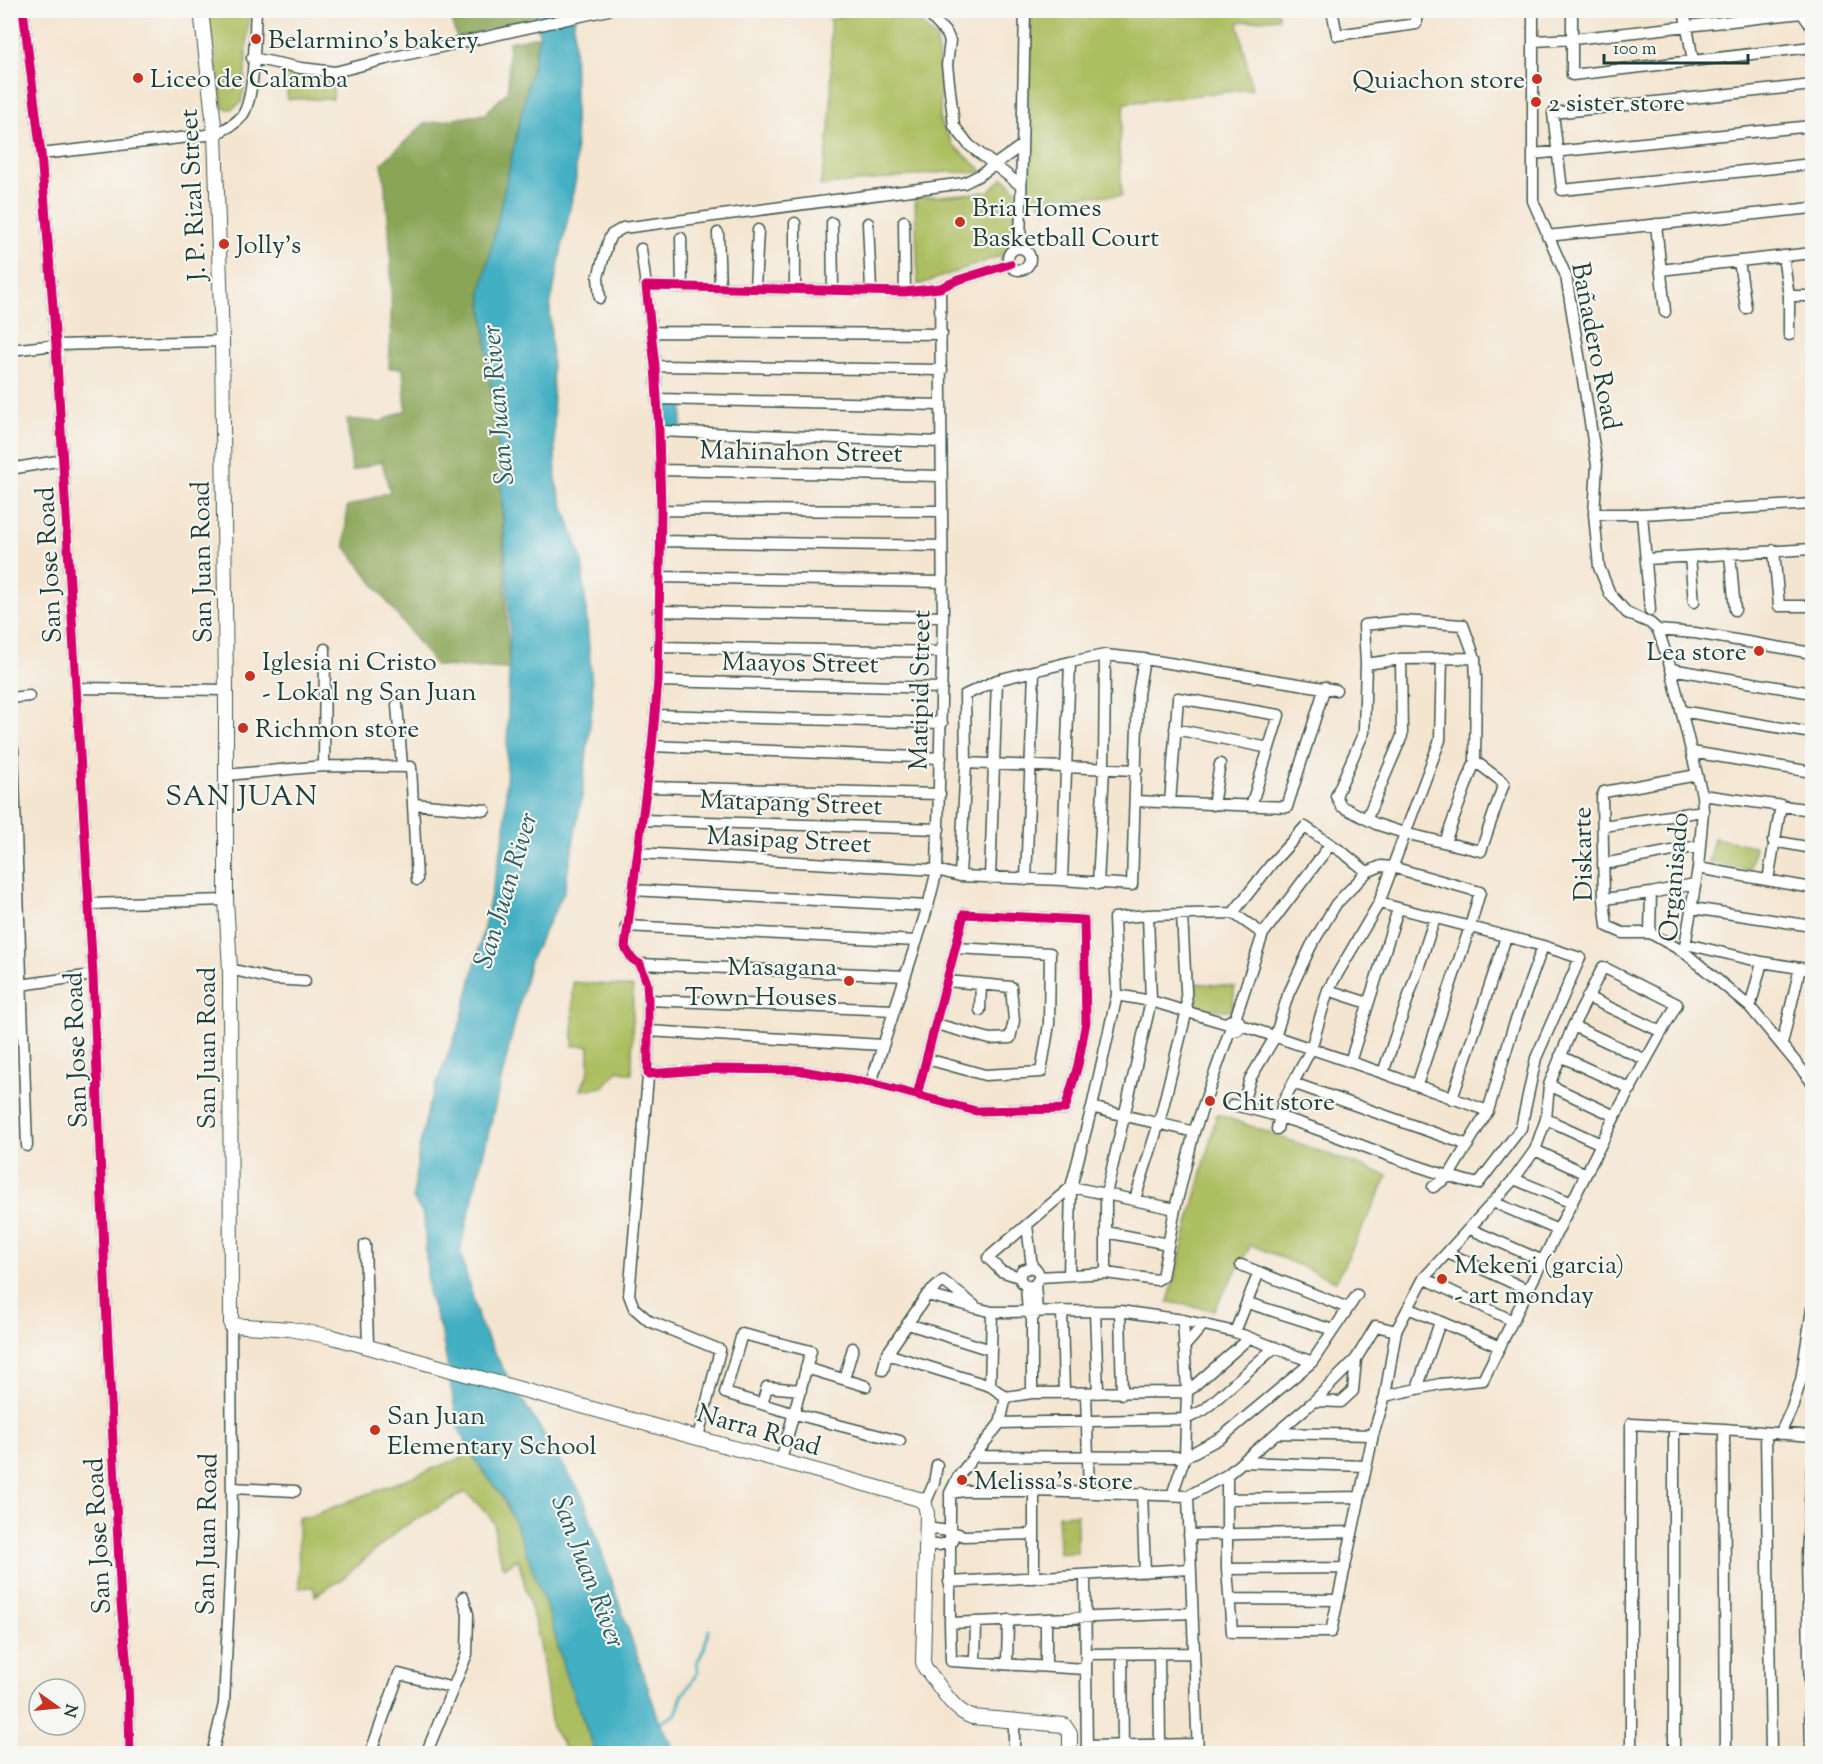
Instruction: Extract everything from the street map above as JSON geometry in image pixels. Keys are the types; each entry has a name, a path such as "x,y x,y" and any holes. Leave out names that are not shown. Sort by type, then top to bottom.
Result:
{"main road":[{"name":"J. P. Rizal Street","path":"201,10 215,134 222,341"},
{"name":"San Juan Road","path":"222,341 226,900 230,969 231,1325"},
{"name":"Narra Road","path":"231,1325 310,1332 368,1345 422,1362 911,1496 925,1504"},
{"path":"925,1504 927,1514 923,1662 925,1668 959,1712 972,1717 1064,1725 1070,1734 1070,1754"}],"street":[{"name":"San Jose Road","path":"23,10 41,154 56,345 93,975 105,1302 121,1603 128,1678 130,1754"},
{"path":"41,154 215,134 234,124 243,114 251,90 256,10"},
{"path":"252,58 335,72 608,10"},
{"path":"925,10 947,34 950,41 948,65 954,126 969,145 1020,185"},
{"path":"1020,248 1025,10"},
{"path":"1332,10 1337,35 1416,24 1416,10"},
{"name":"Bañadero Road","path":"1533,10 1533,201 1566,276 1597,465 1594,514 1599,567 1610,594 1627,613 1650,623 1658,630"},
{"path":"1572,10 1572,75 1812,47"},
{"path":"1684,10 1693,61"},
{"path":"1534,41 1573,39 1802,14 1812,27"},
{"path":"1812,85 1553,113 1562,190 1812,164"},
{"path":"1533,154 1812,126"},
{"path":"600,298 598,277 608,242 611,235 623,228 964,183 980,175 1021,146"},
{"path":"1547,236 1812,208"},
{"path":"904,221 905,292"},
{"path":"795,223 795,289"},
{"path":"832,223 833,290"},
{"path":"868,223 871,290"},
{"path":"1656,224 1665,312"},
{"path":"755,288 758,230"},
{"path":"718,233 720,287"},
{"path":"681,238 682,286"},
{"path":"1010,264 1018,270 1025,269 1030,263 1029,253 1020,248"},
{"path":"1010,264 1010,253 1020,248"},
{"path":"641,249 652,332 659,431 661,510 658,681 652,746 626,926 625,947 632,959 640,963 905,976"},
{"path":"1660,270 1812,253"},
{"path":"1784,256 1789,296 1789,335"},
{"path":"1739,261 1746,308"},
{"path":"646,286 905,292 940,288 1010,264"},
{"name":"Matipid Street","path":"871,1083 928,906 937,870 943,617 940,288"},
{"path":"1789,296 1812,296"},
{"path":"652,332 942,334"},
{"path":"10,350 56,345 222,341"},
{"path":"655,366 942,370"},
{"path":"657,399 941,405"},
{"path":"659,431 940,442"},
{"path":"10,469 63,460"},
{"name":"Mahinahon Street","path":"660,470 941,476"},
{"path":"1594,514 1642,514 1812,504"},
{"path":"661,510 942,511"},
{"path":"1642,514 1650,610"},
{"path":"660,541 942,546"},
{"path":"1647,559 1812,549"},
{"path":"1774,550 1779,606 1812,606"},
{"path":"1730,554 1735,610"},
{"path":"1690,557 1694,602"},
{"path":"659,577 943,582"},
{"path":"658,611 943,617"},
{"path":"1445,842 1475,761 1476,679 1474,658 1463,625 1402,621 1364,625 1366,664 1364,732 1336,796 1341,806 1376,824 1404,833 1481,851 1504,783 1475,761"},
{"path":"1658,630 1695,633 1812,653"},
{"name":"Organisado","path":"1658,630 1671,669 1702,795 1703,811 1698,868 1685,948 1750,1007 1812,1082"},
{"path":"657,646 942,652"},
{"path":"324,766 325,649"},
{"path":"1098,884 1104,770 1105,655"},
{"path":"960,876 966,763 965,695 997,680 1070,662 1105,655 1144,659 1330,689 1287,807 1135,801 1138,694 1144,659"},
{"path":"1277,1129 1283,1102 1311,1049 1328,990 1379,903 1440,740 1442,658"},
{"path":"1366,664 1401,659 1474,658"},
{"path":"1367,818 1402,736 1401,659"},
{"path":"1062,880 1070,662"},
{"path":"1671,669 1812,693"},
{"path":"1026,880 1034,672"},
{"path":"990,878 997,680"},
{"name":"Maayos Street","path":"658,681 942,688"},
{"path":"77,688 226,690"},
{"path":"10,698 28,696"},
{"path":"1170,803 1178,698 1279,715 1251,806"},
{"path":"398,705 402,766"},
{"path":"1681,711 1812,733"},
{"path":"655,715 942,723"},
{"path":"1174,729 1269,748"},
{"path":"652,746 941,758"},
{"path":"13,749 27,1146"},
{"path":"1692,752 1812,771"},
{"path":"966,763 1137,770"},
{"path":"1213,805 1220,764"},
{"path":"226,775 324,766 411,766 417,880"},
{"name":"Diskarte","path":"1685,948 1650,933 1623,933 1607,926 1604,899 1602,797 1607,790 1696,775"},
{"path":"646,787 940,794"},
{"path":"1702,795 1812,810"},
{"name":"Masipag Street","path":"638,853 937,870 960,876 1132,885 1135,801"},
{"path":"413,804 485,810"},
{"path":"1768,880 1781,805"},
{"path":"1603,826 1703,811"},
{"name":"Matapang Street","path":"642,819 939,829"},
{"path":"1233,913 1273,862 1305,827 1346,854 1367,872"},
{"path":"1773,841 1812,848"},
{"path":"1071,1187 988,1258 1001,1271 1030,1281 1069,1275 1106,1273 1160,1280 1194,1132 1263,934 1330,844"},
{"path":"1603,864 1699,846"},
{"path":"1379,903 1398,909 1435,918 1470,927 1506,937 1543,946 1580,958 1536,1058 1521,1128 1478,1184 1448,1177 1280,1117 1237,1106 1275,1037 1288,995 1311,946 1336,904 1367,872 1381,866 1392,867 1480,892 1470,927 1417,1085"},
{"path":"1698,868 1812,888"},
{"path":"1604,899 1651,893 1694,884"},
{"path":"632,890 928,906"},
{"path":"1650,933 1651,893"},
{"path":"89,904 226,900"},
{"path":"1692,908 1812,926"},
{"path":"1350,1062 1398,909"},
{"path":"1069,1275 1071,1187 1117,995 1114,918 1233,913 1263,934"},
{"path":"640,963 647,983 648,1074 715,1069 796,1070 871,1083 976,1111 1065,1110 1078,1065 1086,1022 1084,920 964,914 917,1095"},
{"path":"1136,1199 1159,1123 1187,1011 1182,914"},
{"path":"1106,1273 1106,1194 1151,1001 1148,915"},
{"path":"1383,1073 1435,918"},
{"path":"626,926 917,941"},
{"path":"1452,1098 1506,937"},
{"path":"1433,1187 1448,1177 1488,1111 1512,1031 1543,946"},
{"path":"927,1059 985,1075 1041,1072 1049,1024 1050,952 955,948"},
{"path":"1685,948 1812,970"},
{"path":"1750,1007 1762,962"},
{"path":"1227,1474 1227,1569 1232,1632 1331,1632 1373,1435 1385,1396 1396,1331 1424,1278 1514,1179 1535,1150 1546,1119 1549,1085 1573,1026 1603,967 1677,1004 1615,1116 1483,1380 1440,1384 1385,1396"},
{"path":"1782,1044 1800,968"},
{"path":"230,969 272,978 305,981"},
{"path":"20,985 93,975"},
{"path":"936,1024 990,1039 1010,1038 1014,1021 1011,987 947,981"},
{"path":"980,1010 981,984"},
{"path":"1328,990 1368,1003"},
{"path":"1117,995 1151,1001 1275,1037 1488,1111"},
{"path":"1587,997 1662,1032"},
{"path":"648,1000 894,1010"},
{"path":"1573,1026 1646,1060"},
{"path":"648,1030 883,1045"},
{"path":"1560,1056 1631,1089"},
{"path":"648,1077 629,1295 634,1308 649,1321 720,1350 698,1437"},
{"path":"1293,1083 1468,1144"},
{"path":"1549,1085 1615,1116"},
{"path":"1092,1107 1125,1117 1194,1132"},
{"path":"1546,1119 1601,1144"},
{"path":"1535,1150 1586,1174"},
{"path":"1514,1179 1572,1203"},
{"path":"1071,1187 1175,1209"},
{"path":"1493,1202 1558,1230"},
{"path":"1027,1225 1032,1267"},
{"path":"1470,1229 1543,1261"},
{"path":"1106,1232 1168,1244"},
{"path":"365,1245 368,1345"},
{"path":"1448,1253 1528,1290"},
{"path":"1241,1265 1348,1308"},
{"path":"1030,1281 1037,1270 1032,1267 1022,1270 1030,1281 1032,1393"},
{"path":"1235,1332 1259,1272"},
{"path":"1424,1278 1513,1321"},
{"path":"883,1370 887,1354 927,1295 943,1281 977,1308"},
{"path":"927,1295 992,1312 1032,1314 1062,1311 1120,1311 1183,1320 1235,1332 1312,1362"},
{"path":"974,1456 1185,1457 1222,1437 1312,1362 1357,1295"},
{"path":"1248,1303 1333,1330"},
{"path":"1408,1308 1500,1347"},
{"path":"1780,1434 1801,1380 1812,1310"},
{"path":"1062,1311 1064,1393"},
{"path":"1089,1492 1087,1422 1092,1393 1095,1311"},
{"path":"1120,1311 1122,1394"},
{"path":"990,1386 992,1312"},
{"path":"1172,1495 1185,1457 1187,1392 1183,1320"},
{"path":"1417,1389 1440,1322"},
{"path":"908,1324 991,1350"},
{"path":"1184,1347 1204,1324"},
{"name":"San Juan Road","path":"212,1754 224,1704 232,1534 231,1325"},
{"path":"950,1493 1034,1491 1188,1496 1227,1474 1314,1401 1356,1359 1376,1326 1396,1331"},
{"path":"781,1460 795,1414 811,1351 741,1334 725,1393 795,1414 900,1441"},
{"path":"887,1354 990,1386 1006,1397 1032,1393 1187,1392 1249,1338"},
{"path":"1000,1423 1185,1419 1204,1410 1275,1347"},
{"path":"843,1379 853,1348"},
{"path":"1314,1401 1341,1402 1353,1391 1356,1359"},
{"path":"806,1368 866,1386"},
{"path":"762,1404 767,1387 801,1390"},
{"path":"1006,1397 1000,1423 958,1477 950,1493 951,1661 1086,1669"},
{"path":"1631,1754 1631,1424 1812,1436"},
{"path":"1674,1426 1674,1754"},
{"path":"1724,1429 1726,1754"},
{"path":"1276,1433 1373,1435"},
{"path":"1766,1434 1771,1754"},
{"path":"1242,1462 1366,1466"},
{"path":"925,1504 934,1483 937,1465"},
{"path":"1811,1754 1807,1556 1812,1468"},
{"path":"232,1488 295,1491"},
{"path":"1034,1491 1034,1578"},
{"path":"1142,1493 1145,1572"},
{"path":"1085,1575 1087,1750 1123,1745 1160,1745 1197,1749 1188,1496"},
{"path":"1228,1498 1360,1497"},
{"path":"926,1528 949,1531 964,1536 1034,1534"},
{"path":"1189,1535 1352,1532"},
{"path":"925,1545 950,1543 964,1536"},
{"path":"1227,1569 1344,1568"},
{"path":"949,1582 1190,1569"},
{"path":"426,1754 467,1654 468,1614 463,1597"},
{"path":"1230,1599 1337,1600"},
{"path":"950,1623 1192,1613"},
{"path":"1046,1619 1047,1667"},
{"path":"1006,1664 1008,1620"},
{"path":"975,1662 976,1623"},
{"path":"1159,1653 1160,1745"},
{"path":"1086,1654 1194,1653"},
{"path":"1122,1654 1123,1745"},
{"path":"370,1754 399,1674 453,1688"},
{"path":"1014,1720 1014,1754"}],"green space":[{"path":"1031,10 1277,10 1279,18 1238,22 1252,89 1125,103 1119,146 1122,196 1054,195 1046,210 1027,190"},
{"path":"208,11 249,11 244,90 241,103 231,109 223,108"},
{"path":"454,11 536,11 536,16 457,38 453,26"},
{"path":"857,11 911,11 936,38 941,75 940,121 953,145 985,173 946,172 820,186 830,124 830,20"},
{"path":"539,36 481,293 500,464 509,669 436,666 345,546 347,507 390,492 382,461 352,471 347,419 380,422 406,410 403,368 389,368 391,265 382,163 424,124 485,114 508,91 509,42"},
{"path":"288,74 334,75 333,99 287,99"},
{"path":"1004,177 1016,190 1012,243 1006,254 918,285 915,198 988,192"},
{"path":"1714,838 1755,846 1750,870 1709,862"},
{"path":"573,982 633,987 632,1074 619,1070 603,1087 581,1090 589,1070 589,1046 573,1046"},
{"path":"1196,983 1235,987 1232,1011 1193,1007"},
{"path":"1217,1114 1388,1176 1336,1281 1251,1245 1214,1310 1168,1302"},
{"path":"471,1454 503,1498 520,1535 550,1617 565,1673 596,1753 568,1753 552,1728 540,1643 518,1559 504,1568 496,1543 494,1523 465,1492 401,1528 343,1578 315,1596 314,1587 299,1588 298,1518 311,1516"},
{"path":"1077,1514 1077,1553 1059,1553 1058,1515"}],"water":[{"name":"San Juan River","path":"536,11 576,11 574,22 576,178 550,307 556,483 582,561 593,698 582,796 564,892 530,960 460,1251 479,1321 503,1369 583,1497 660,1723 676,1753 596,1753 565,1673 550,1617 520,1535 503,1498 471,1454 458,1427 442,1335 428,1292 424,1216 413,1198 419,1149 429,1104 461,1021 505,831 510,628 500,464 481,293 539,36"},
{"path":"663,404 683,405 681,429 663,430"}],"waterway":[{"path":"660,1723 676,1714 682,1696 698,1672 697,1663 709,1630"}],"cycle path":[{"path":"23,10 41,154 56,345 93,975 106,1302 121,1603 128,1678 130,1754"},
{"path":"917,1095 964,914 1084,920 1086,1022 1078,1065 1065,1109 976,1111 871,1083 797,1070 715,1069 648,1074 647,983 640,964 632,959 625,947 652,746 658,681 661,510 659,431 655,366 646,286 905,292 940,288 1010,264"}],"place":[{"name":"Belarmino's bakery","path":"256,39"},
{"name":"Liceo de Calamba","path":"138,78"},
{"name":"Quiachon store","path":"1537,79"},
{"name":"2 sister store","path":"1536,102"},
{"name":"Bria Homes Basketball Court","path":"960,222"},
{"name":"Jolly's","path":"224,244"},
{"name":"Lea store","path":"1759,651"},
{"name":"Iglesia ni Cristo - Lokal ng San Juan","path":"250,676"},
{"name":"Richmon store","path":"243,728"},
{"name":"Masagana Town Houses","path":"849,981"},
{"name":"Chit store","path":"1210,1101"},
{"name":"Mekeni (garcia) - art monday","path":"1442,1279"},
{"name":"San Juan Elementary School","path":"375,1430"},
{"name":"Melissa's store","path":"962,1480"}],"district":[{"name":"SAN JUAN","path":"242,795"}]}
